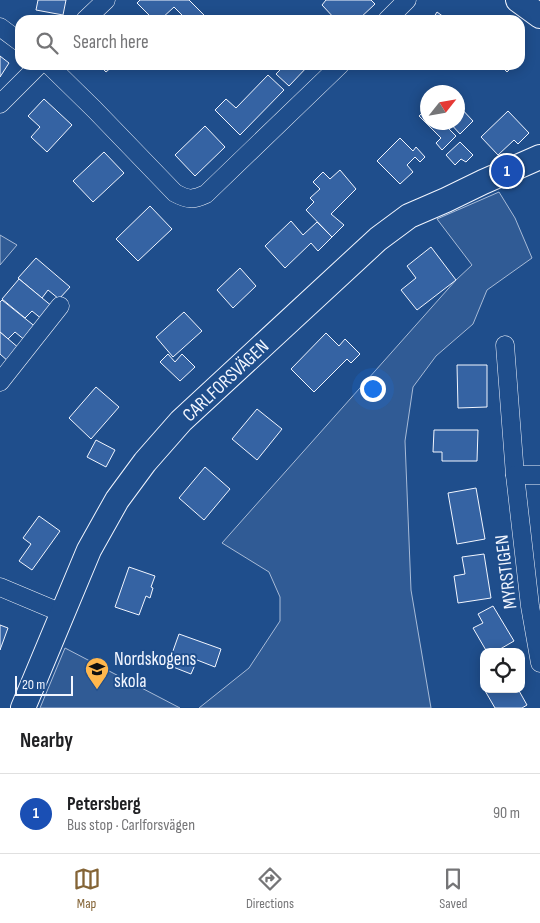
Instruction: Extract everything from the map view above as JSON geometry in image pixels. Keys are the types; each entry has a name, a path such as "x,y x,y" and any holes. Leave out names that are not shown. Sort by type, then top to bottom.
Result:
{"street":[{"path":"90,15 106,0"},
{"path":"392,15 407,0"},
{"path":"518,0 540,16"},
{"path":"0,27 15,38"},
{"path":"0,104 34,70"},
{"path":"54,70 175,192 186,198 196,198 206,194 335,70"},
{"name":"CARLFORSVÄGEN","path":"23,708 89,550 117,500 145,462 181,421 378,238 410,216 540,157"},
{"path":"0,382 60,306"},
{"name":"MYRSTIGEN","path":"504,345 530,606 540,663"},
{"path":"516,475 540,475"},
{"path":"0,587 62,613"}],"shaded area":[{"path":"499,192 515,218 532,258 487,290 473,324 436,356 413,387 405,441 411,590 431,708 199,708 249,668 280,621 280,597 269,572 222,543 456,280 472,265 437,219"},
{"path":"0,235 17,245 0,265"},
{"name":"Nordskogens skola","path":"65,648 180,708 40,708"}],"building":[{"path":"38,0 66,0 63,15 36,10"},
{"path":"140,0 189,0 204,15 182,15 174,7 165,15 149,15 137,3"},
{"path":"326,0 371,0 375,4 363,15 331,15 322,5"},
{"path":"0,56 9,63 0,77"},
{"path":"280,70 304,70 289,86 276,74"},
{"path":"268,75 284,90 240,135 215,110 226,99 236,108"},
{"path":"44,99 72,125 47,152 31,137 40,127 28,116"},
{"path":"508,111 529,133 518,144 514,140 498,155 481,137"},
{"path":"465,112 473,121 465,129"},
{"path":"205,126 225,147 195,176 175,155"},
{"path":"433,130 450,130 456,136 442,150 436,143 441,138"},
{"path":"400,138 413,151 416,147 425,157 420,162 415,157 407,165 413,172 400,184 377,161"},
{"path":"460,142 473,155 466,162 461,159 455,165 446,155"},
{"path":"104,152 124,173 93,202 73,181"},
{"path":"340,170 356,189 331,214 344,225 332,237 306,210 314,202 310,198 320,189 313,182 323,172 330,179"},
{"path":"150,206 172,229 138,261 116,239"},
{"path":"291,221 303,235 317,222 332,237 318,251 311,243 285,268 265,246"},
{"path":"431,247 456,280 417,310 401,290 416,278 407,266"},
{"path":"36,258 70,287 59,299 48,290 42,298 18,278"},
{"path":"240,268 256,286 233,308 217,290"},
{"path":"19,279 53,307 43,320 32,311 25,318 2,299"},
{"path":"2,300 37,328 26,341 15,332 8,339 0,332 0,302"},
{"path":"184,312 202,331 173,357 156,337"},
{"path":"0,332 20,349 9,362 0,354"},
{"path":"326,333 339,346 345,339 360,354 351,363 347,359 314,392 291,369"},
{"path":"168,354 175,362 182,354 195,367 180,381 160,362"},
{"path":"457,365 487,365 487,407 458,408"},
{"path":"96,387 119,407 91,439 69,418"},
{"path":"257,409 282,429 257,460 232,439"},
{"path":"434,430 478,430 477,461 442,461 442,452 433,452"},
{"path":"96,440 115,450 106,467 87,457"},
{"path":"205,467 230,489 204,520 179,498"},
{"path":"476,488 485,539 457,544 448,493"},
{"path":"39,516 60,531 32,570 19,561 31,544 23,538"},
{"path":"484,554 491,598 458,603 454,576 465,574 462,557"},
{"path":"129,567 155,576 150,598 146,596 139,615 115,607"},
{"path":"493,606 514,641 502,648 485,648 473,628 483,623 478,614"},
{"path":"0,625 8,628 0,650"},
{"path":"179,634 221,649 215,667 197,660 191,674 168,665"},
{"path":"486,693 520,693 527,705 522,708 495,708"}],"place":[{"name":"Petersberg","path":"507,171"},
{"name":"Nordskogens skola","path":"97,690"}]}
